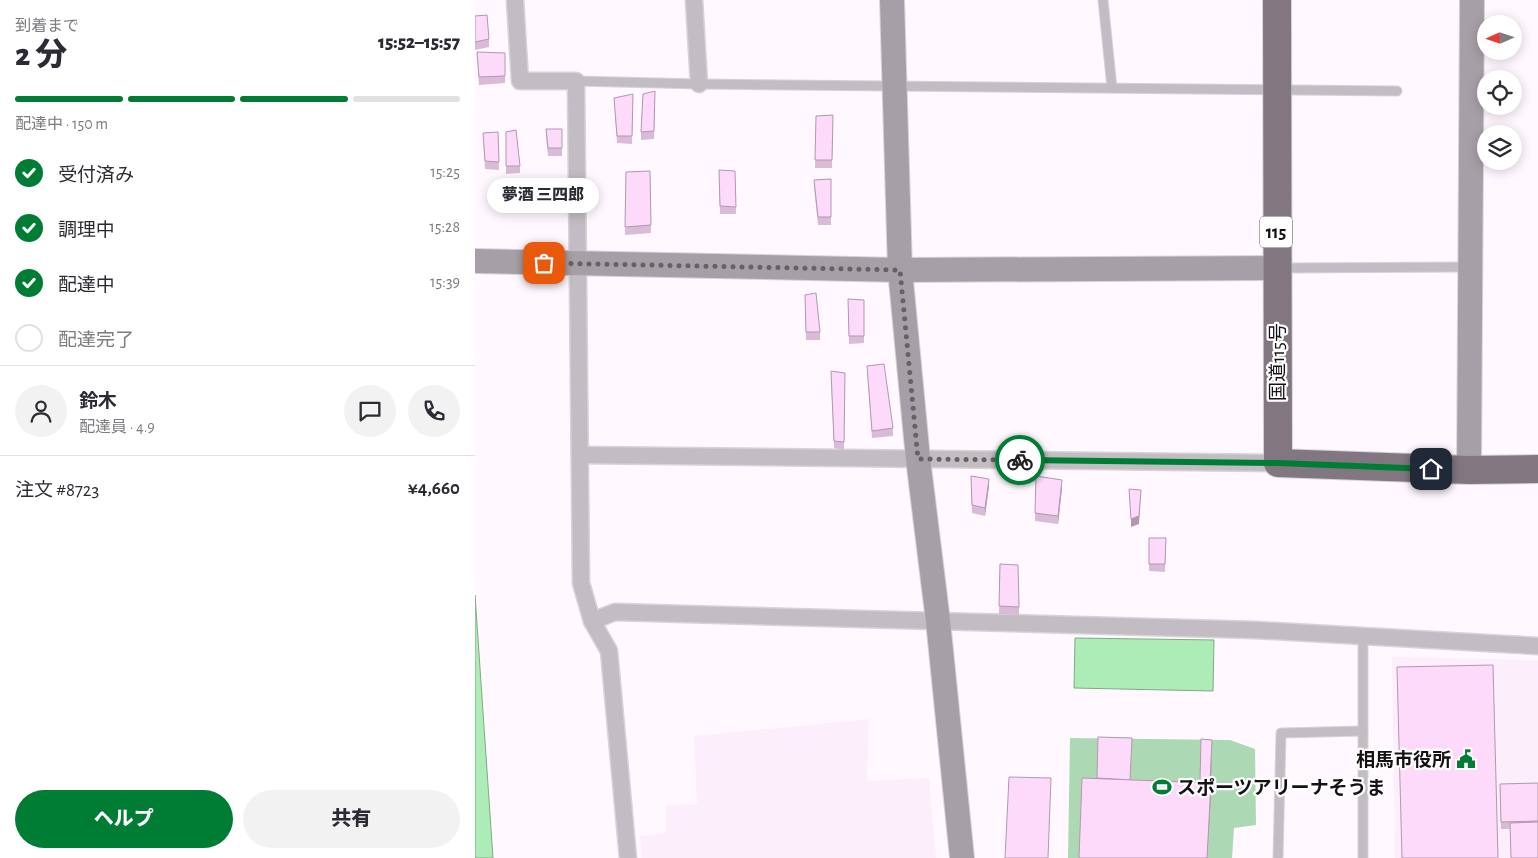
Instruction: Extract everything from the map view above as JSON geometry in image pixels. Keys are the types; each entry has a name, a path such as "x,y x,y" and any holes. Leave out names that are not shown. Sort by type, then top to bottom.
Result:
{"highway":[{"name":"国道115号","path":"1277,0 1278,463"},
{"path":"1278,463 1469,470 1538,469"}],"street":[{"path":"515,0 520,81 576,81 581,583 592,621 609,651 628,858"},
{"path":"694,0 699,84"},
{"path":"892,0 900,270 918,459 938,621 962,858"},
{"path":"1469,470 1472,0"},
{"path":"475,261 900,270 1277,268"},
{"path":"579,455 1278,463"},
{"path":"592,621 615,612 1245,630 1538,646"}],"lane":[{"path":"1103,0 1112,88"},
{"path":"576,81 699,84 1397,91"},
{"path":"1277,268 1470,266"},
{"path":"1363,637 1363,858"},
{"path":"1278,858 1281,733 1363,731"}],"shaded area":[{"path":"475,595 493,858 475,858"},
{"path":"1075,638 1214,640 1213,691 1074,688"},
{"name":"相馬市役所","path":"1392,657 1538,660 1538,858 1395,858"},
{"path":"869,719 867,781 929,778 936,858 642,858 640,836 666,833 666,805 697,804 694,736"},
{"name":"スポーツアリーナそうま","path":"1070,738 1230,740 1255,749 1256,825 1234,828 1232,858 1068,858"}],"building":[{"path":"487,15 489,39 475,42 475,16"},
{"path":"477,52 505,53 505,76 479,77"},
{"path":"655,91 654,131 641,132 643,94"},
{"path":"633,94 632,136 617,136 614,98"},
{"path":"833,115 832,160 815,160 816,116"},
{"path":"546,129 562,129 562,148 548,148"},
{"path":"516,130 520,166 506,166 506,132"},
{"path":"498,132 499,162 485,161 483,133"},
{"path":"719,170 735,171 736,207 720,206"},
{"path":"650,171 651,225 625,227 626,172"},
{"path":"831,179 831,217 818,217 814,180"},
{"path":"816,293 820,332 806,332 805,295"},
{"path":"848,299 864,300 864,336 849,336"},
{"path":"884,364 893,428 872,431 867,366"},
{"path":"831,371 845,373 844,442 834,441"},
{"path":"971,476 989,479 985,508 972,505"},
{"path":"1036,476 1062,480 1058,516 1035,513"},
{"path":"1129,489 1141,490 1139,516 1131,519"},
{"path":"1149,538 1166,538 1165,564 1149,564"},
{"path":"1000,564 1018,565 1019,607 999,606"},
{"name":"相馬市役所","path":"1493,665 1498,858 1402,858 1397,667"},
{"path":"1098,737 1132,738 1130,780 1097,778"},
{"path":"1201,739 1212,740 1210,781 1200,780"},
{"path":"1009,777 1051,778 1048,858 1005,858"},
{"path":"1082,778 1211,783 1207,858 1079,858"},
{"path":"1538,783 1538,821 1501,822 1500,784"},
{"path":"1538,822 1538,858 1511,858 1510,823"}],"way so far":[{"path":"544,263 900,270 918,459 1020,460"}],"place":[{"name":"夢酒 三四郎","path":"544,263"},
{"name":"相馬市役所","path":"1466,759"},
{"name":"スポーツアリーナそうま","path":"1162,787"}],"route":[{"path":"1020,460 1278,463 1431,469"}]}
